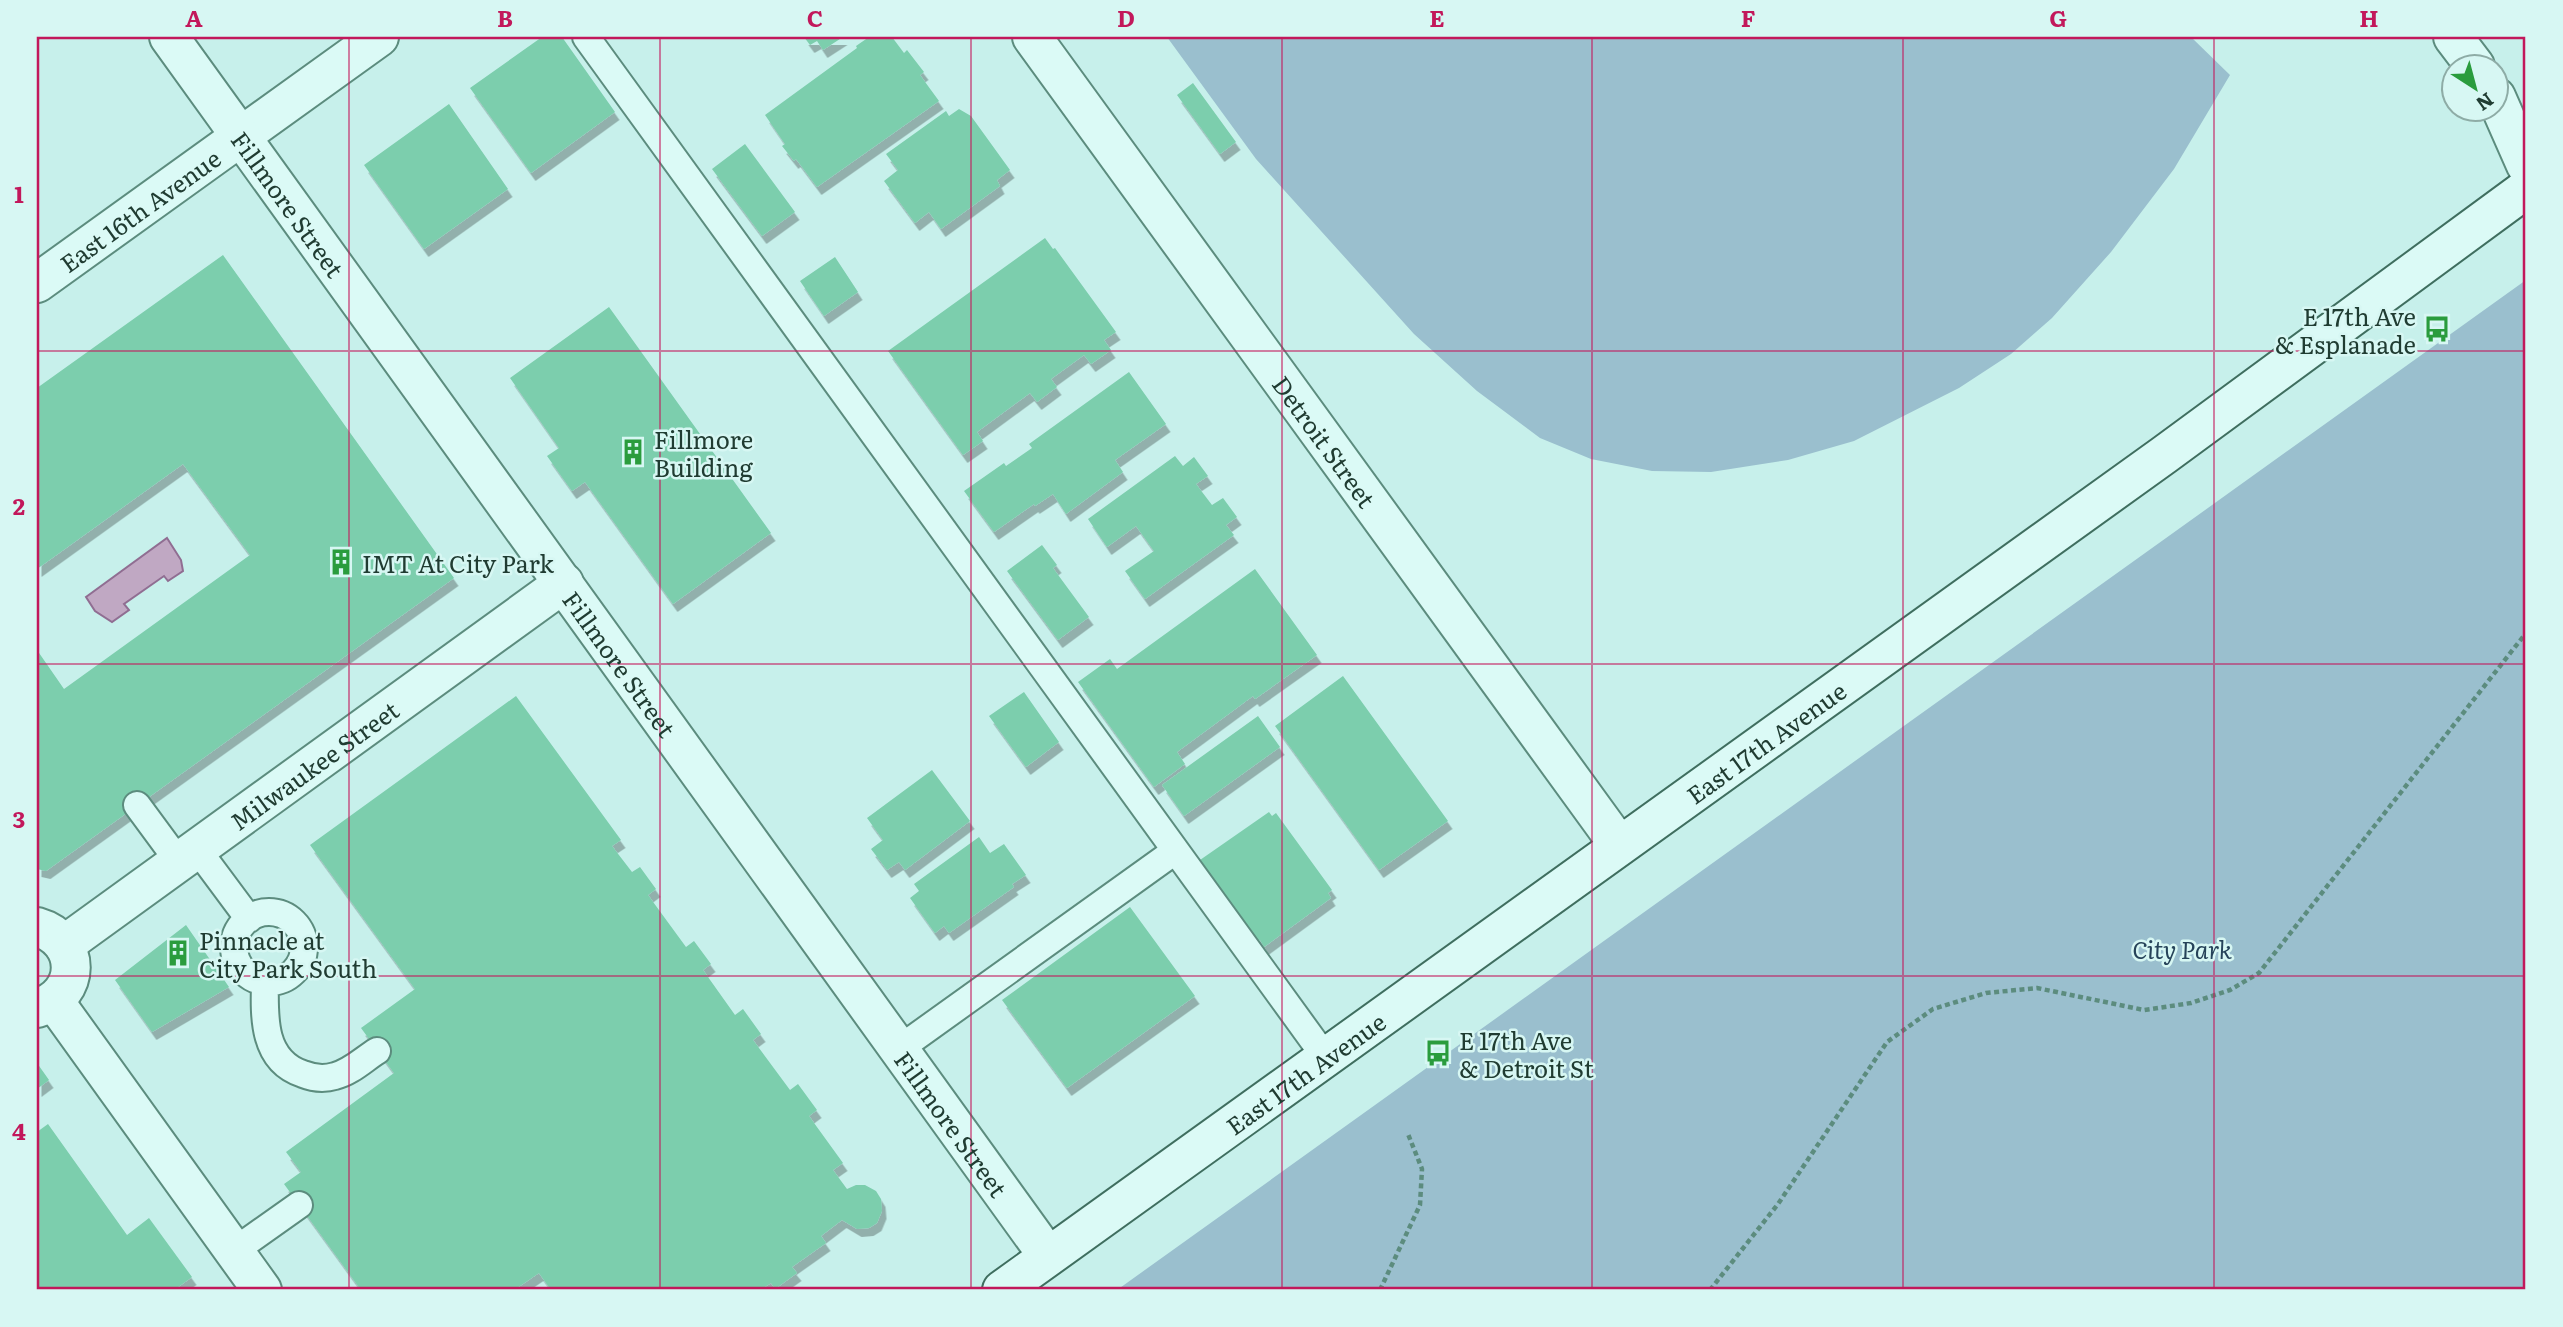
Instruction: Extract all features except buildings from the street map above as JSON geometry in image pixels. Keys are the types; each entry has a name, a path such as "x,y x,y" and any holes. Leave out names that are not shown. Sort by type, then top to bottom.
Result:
{"street":[{"name":"Fillmore Street","path":"169,37 1048,1256"},
{"name":"East 16th Avenue","path":"37,283 379,37"},
{"name":"Detroit Street","path":"1032,37 1619,845"},
{"path":"2454,37 2465,52"},
{"path":"2508,122 2526,165"},
{"name":"East 17th Avenue","path":"1002,1290 2153,462 2526,189"},
{"name":"Milwaukee Street","path":"262,1290 45,1005 65,989 70,975 70,960 51,936 188,855 564,583"}],"lane":[{"path":"586,37 1326,1058"},
{"path":"137,805 249,919"},
{"path":"899,1049 1175,851"},
{"path":"265,913 284,916 299,928 304,942 302,960 295,971 284,979 265,982 248,975 240,967 235,954 237,936 243,925 249,919 265,913"},
{"path":"265,982 265,1017 269,1038 275,1054 289,1068 313,1077 337,1076 377,1051"},
{"path":"234,1251 299,1205"}],"path":[{"path":"1710,1290 1778,1204 1887,1042 1933,1009 1986,993 2037,988 2144,1010 2191,1003 2230,990 2259,973 2526,634"},
{"path":"1380,1290 1420,1205 1422,1169 1408,1134"}],"green space":[{"path":"1167,37 2191,37 2230,75 2174,169 2111,252 2052,318 2011,354 1959,388 1854,441 1788,460 1711,472 1652,471 1591,459 1540,438 1477,391 1414,334 1256,159"},
{"name":"City Park","path":"2526,280 2526,1290 1117,1290"}],"shaded area":[{"path":"167,538 181,560 183,571 168,581 164,576 124,604 129,610 112,622 95,611 86,597"}],"place":[{"name":"E 17th Ave & Esplanade","path":"2437,329"},
{"name":"Fillmore Building","path":"633,452"},
{"name":"IMT At City Park","path":"341,562"},
{"name":"Pinnacle at City Park South","path":"178,953"},
{"name":"E 17th Ave & Detroit St","path":"1438,1053"}]}
